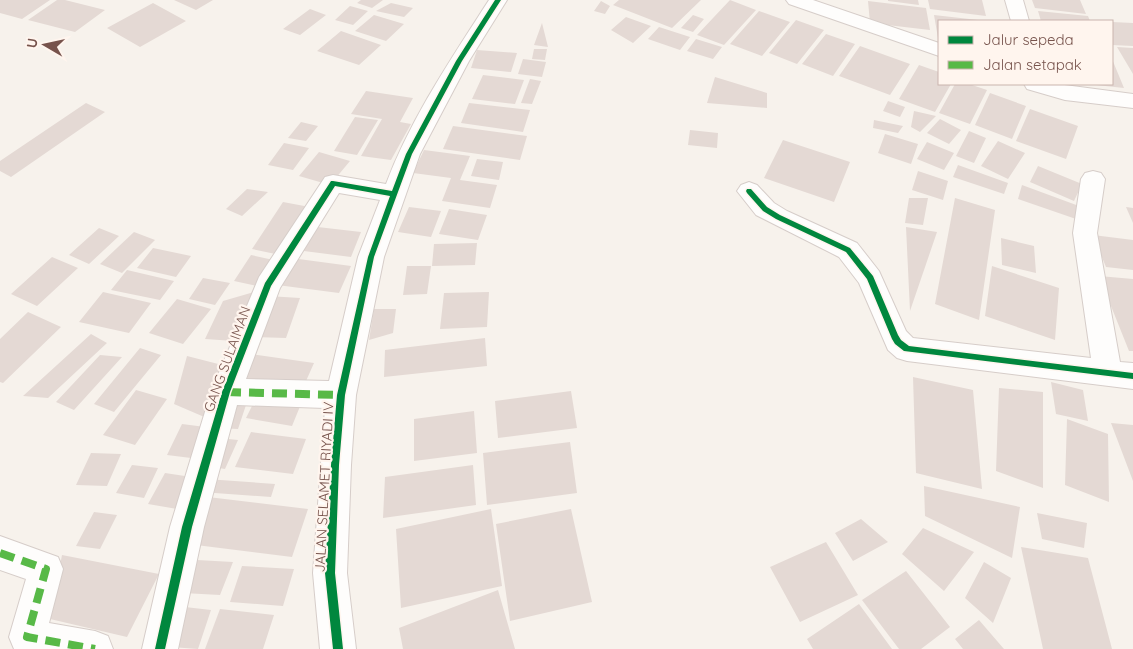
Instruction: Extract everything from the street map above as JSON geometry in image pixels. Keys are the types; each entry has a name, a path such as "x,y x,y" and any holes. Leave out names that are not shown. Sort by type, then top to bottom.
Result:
{"street":[{"name":"JALAN SELAMET RIYADI IV","path":"338,649 330,573 335,465 341,394 371,256 408,154 459,60 498,0"},
{"path":"795,0 849,9 938,50"},
{"path":"1014,0 1020,20"},
{"path":"1040,85 1065,93 1133,101"},
{"path":"749,191 765,208 778,217 848,250 870,278 895,336 907,349 1121,375 1085,234 1093,179"},
{"name":"GANG SULAIMAN","path":"160,649 187,527 226,392 268,285 333,183 394,194"},
{"name":"GANG SULAIMAN","path":"226,392 341,394"},
{"path":"0,553 46,569 27,637 95,649"}],"building":[{"path":"0,0 50,0 22,19 0,13"},
{"path":"57,0 65,0 105,10 75,32 28,20"},
{"path":"174,0 213,0 196,10"},
{"path":"361,0 383,0 372,8 357,3"},
{"path":"619,0 701,0 672,28 613,5"},
{"path":"730,0 756,10 724,45 697,35"},
{"path":"918,0 919,5 888,1"},
{"path":"928,0 982,0 986,16 930,9"},
{"path":"1032,0 1080,0 1086,14 1035,8"},
{"path":"601,1 610,6 605,14 594,11"},
{"path":"868,1 926,8 930,30 870,23"},
{"path":"153,3 186,21 140,47 107,28"},
{"path":"391,3 413,8 404,17 376,11"},
{"path":"350,6 368,11 353,25 335,20"},
{"path":"310,9 326,15 300,35 283,29"},
{"path":"759,11 790,22 762,56 730,44"},
{"path":"1038,11 1088,16 1090,20 1041,20"},
{"path":"374,15 404,24 386,41 355,31"},
{"path":"693,15 704,19 693,32 681,28"},
{"path":"934,15 978,20 938,20 938,38"},
{"path":"626,17 651,26 633,43 611,30"},
{"path":"796,20 824,30 797,64 769,53"},
{"path":"1113,22 1133,23 1133,46 1113,45"},
{"path":"542,23 548,47 534,45"},
{"path":"659,27 690,37 680,50 648,39"},
{"path":"341,31 381,45 359,65 317,51"},
{"path":"826,34 855,44 833,76 802,64"},
{"path":"696,39 722,47 713,59 687,51"},
{"path":"860,46 910,64 890,95 839,76"},
{"path":"1117,47 1133,48 1133,74"},
{"path":"534,49 547,49 545,60 532,59"},
{"path":"477,50 517,53 511,72 471,68"},
{"path":"523,59 546,62 542,77 518,74"},
{"path":"1113,61 1124,88 1096,85 1113,85"},
{"path":"919,65 938,72 938,85 950,85 935,112 899,99"},
{"path":"483,75 524,80 515,104 472,99"},
{"path":"715,77 767,93 767,108 707,103"},
{"path":"530,79 541,81 532,104 521,103"},
{"path":"954,85 972,85 987,90 970,124 939,113"},
{"path":"366,91 413,98 400,122 411,124 391,160 361,156 382,119 351,114"},
{"path":"990,93 1026,106 1012,139 975,125"},
{"path":"888,101 905,107 900,117 883,111"},
{"path":"86,103 105,112 11,177 0,171 0,161"},
{"path":"469,103 530,110 523,132 461,123"},
{"path":"1030,109 1078,126 1066,159 1016,141"},
{"path":"914,111 936,116 920,132 911,127"},
{"path":"355,117 378,120 357,155 334,151"},
{"path":"940,119 961,130 949,144 927,133"},
{"path":"874,120 903,126 898,133 873,128"},
{"path":"301,122 318,126 306,141 288,138"},
{"path":"453,126 527,136 520,160 443,149"},
{"path":"690,130 718,133 717,148 688,145"},
{"path":"969,131 986,138 974,163 956,156"},
{"path":"885,134 918,144 911,164 878,153"},
{"path":"783,140 850,162 834,202 764,178"},
{"path":"998,141 1025,153 1008,179 981,166"},
{"path":"927,142 954,153 944,170 917,159"},
{"path":"284,143 309,148 293,170 268,165"},
{"path":"424,150 470,156 460,180 497,185 490,208 442,201 451,178 413,173"},
{"path":"319,152 350,161 330,185 299,176"},
{"path":"477,159 503,162 499,180 471,176"},
{"path":"958,165 1008,183 1004,194 953,177"},
{"path":"1038,166 1082,184 1074,201 1030,182"},
{"path":"918,171 948,181 943,200 912,190"},
{"path":"1022,185 1079,206 1076,219 1018,199"},
{"path":"247,189 268,192 242,216 226,209"},
{"path":"909,198 928,198 923,225 905,223"},
{"path":"955,198 995,210 979,320 935,304"},
{"path":"283,202 315,208 285,256 252,249"},
{"path":"409,207 441,211 431,237 398,232"},
{"path":"1126,207 1133,208 1133,223"},
{"path":"449,209 487,215 478,240 439,234"},
{"path":"309,226 361,232 351,257 296,250"},
{"path":"906,227 937,232 910,311"},
{"path":"99,228 119,236 89,264 69,255"},
{"path":"134,232 155,240 122,273 100,264"},
{"path":"1093,235 1133,240 1133,270 1106,267"},
{"path":"1001,238 1034,246 1036,273 1002,265"},
{"path":"477,243 475,265 432,266 434,244"},
{"path":"153,248 191,256 176,277 137,268"},
{"path":"251,255 278,261 262,287 234,281"},
{"path":"52,257 78,268 37,306 11,294"},
{"path":"291,258 351,266 339,293 277,285"},
{"path":"407,266 431,266 427,294 403,295"},
{"path":"992,266 1059,288 1055,340 985,316"},
{"path":"127,270 174,281 160,300 111,290"},
{"path":"1099,276 1133,279 1133,351 1129,351"},
{"path":"203,278 230,283 215,305 189,299"},
{"path":"103,292 151,303 129,333 79,322"},
{"path":"254,292 234,341 205,339 223,301"},
{"path":"489,292 487,327 440,329 444,293"},
{"path":"268,296 300,298 286,338 252,337"},
{"path":"177,299 211,309 183,344 149,333"},
{"path":"374,309 396,309 393,333 369,340"},
{"path":"28,312 61,327 3,383 0,382 0,339"},
{"path":"91,334 107,343 48,398 23,396"},
{"path":"485,338 487,366 384,377 385,350"},
{"path":"140,348 161,355 114,412 94,404"},
{"path":"251,354 314,363 302,390 238,382"},
{"path":"100,355 122,357 74,410 56,402"},
{"path":"187,356 226,366 209,419 174,404"},
{"path":"913,377 973,390 982,489 916,473"},
{"path":"1051,382 1083,390 1088,421 1056,414"},
{"path":"999,388 1043,392 1043,488 996,471"},
{"path":"136,390 167,399 135,445 103,435"},
{"path":"571,391 577,428 498,438 495,401"},
{"path":"229,396 249,396 238,429 218,428"},
{"path":"257,396 301,404 292,426 246,418"},
{"path":"474,411 477,453 414,461 414,419"},
{"path":"1067,419 1108,434 1109,502 1065,485"},
{"path":"1111,423 1133,425 1133,481"},
{"path":"182,424 213,428 199,459 167,455"},
{"path":"251,432 306,439 293,474 235,467"},
{"path":"219,438 238,440 225,469 206,466"},
{"path":"570,442 577,493 487,505 483,453"},
{"path":"91,453 121,454 107,486 76,485"},
{"path":"132,465 158,468 144,498 116,493"},
{"path":"473,465 476,505 383,518 385,477"},
{"path":"165,473 198,478 183,510 148,504"},
{"path":"206,479 275,484 271,497 201,492"},
{"path":"924,486 1020,507 1012,558 925,516"},
{"path":"208,497 308,509 292,557 188,544"},
{"path":"491,509 502,586 401,608 396,529"},
{"path":"571,509 592,602 510,621 496,524"},
{"path":"94,512 117,515 100,549 76,546"},
{"path":"1037,513 1087,523 1084,548 1042,539"},
{"path":"861,519 888,542 853,561 835,533"},
{"path":"923,528 974,552 944,591 902,554"},
{"path":"826,542 858,595 800,622 770,567"},
{"path":"1021,547 1088,558 1112,649 1043,649"},
{"path":"62,555 159,574 127,637 50,619"},
{"path":"197,560 233,562 220,595 183,593"},
{"path":"984,562 1011,578 993,623 965,598"},
{"path":"242,566 294,569 283,606 230,602"},
{"path":"906,571 950,627 921,649 899,649 862,600"},
{"path":"498,590 515,649 403,649 399,628"},
{"path":"859,604 892,649 813,649 807,639"},
{"path":"185,607 211,610 198,649 171,647"},
{"path":"220,609 274,615 263,649 205,649"},
{"path":"979,620 1004,649 963,649 955,639"}],"marked path":[{"path":"226,392 341,395"},
{"path":"0,553 46,569 27,637 95,649"}],"cycle path":[{"path":"338,649 330,573 335,465 341,395 371,257 409,154 459,61 498,0"},
{"path":"160,649 187,527 226,392 268,285 333,183 394,194"},
{"path":"749,191 765,209 778,217 848,250 870,278 895,337 907,349 1133,376"}]}
